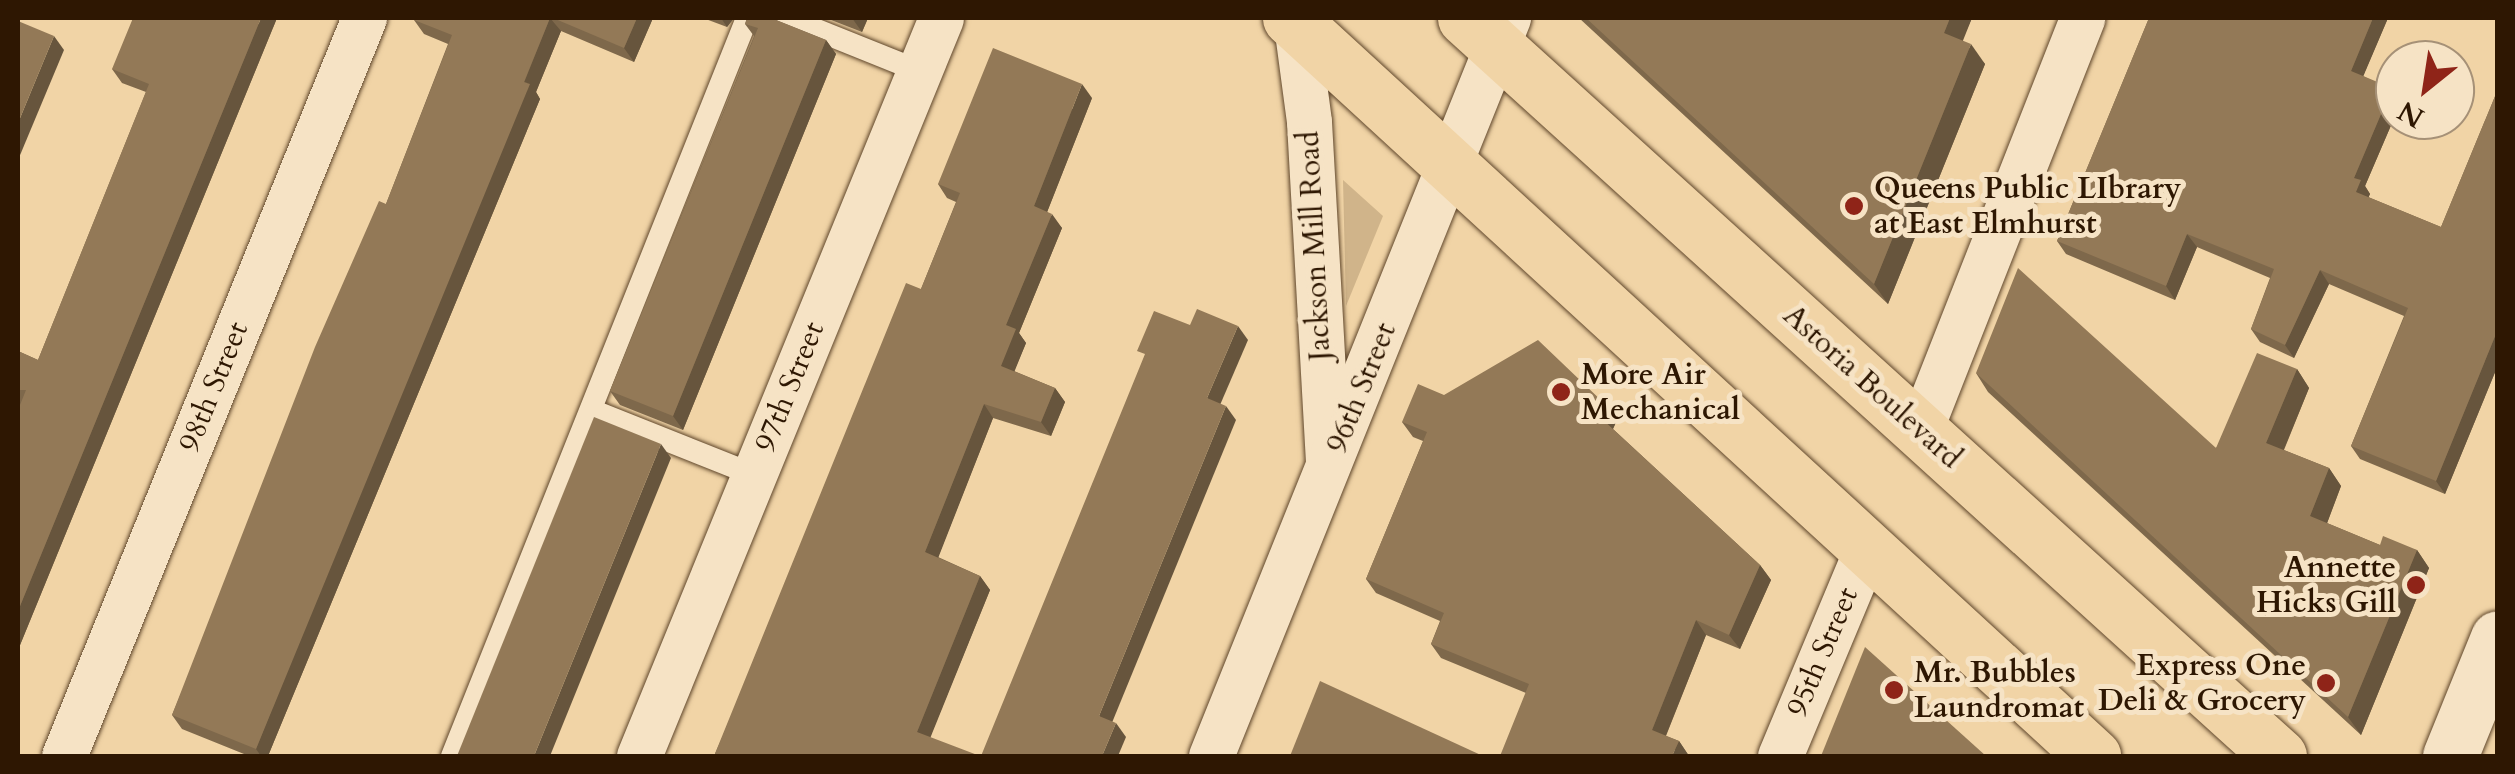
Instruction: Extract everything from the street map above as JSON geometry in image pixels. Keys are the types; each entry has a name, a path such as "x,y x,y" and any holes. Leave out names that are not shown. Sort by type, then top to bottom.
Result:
{"main road":[{"path":"1293,21 2093,756"},
{"name":"Astoria Boulevard","path":"1490,27 1920,430 2280,756"},
{"path":"2450,756 2498,638"}],"street":[{"name":"98th Street","path":"64,756 364,18"},
{"name":"97th Street","path":"639,756 941,18"},
{"path":"1920,430 2082,18"},
{"name":"Jackson Mill Road","path":"1293,21 1309,122 1329,468"},
{"name":"96th Street","path":"1211,756 1452,168 1490,27"},
{"name":"95th Street","path":"1780,756 1867,548"}],"lane":[{"path":"452,756 748,18"},
{"path":"787,18 919,72"},
{"path":"591,410 754,476"}],"shaded area":[{"path":"1343,180 1383,216 1346,306"}],"building":[{"path":"133,18 261,18 18,611 18,410 26,390 18,390 18,351 38,360 149,84 112,69"},
{"path":"415,18 550,18 524,82 530,84 256,749 172,715 315,347 379,201 386,204 452,35"},
{"path":"553,18 637,18 624,48"},
{"path":"747,18 771,18 826,40 673,416 610,391 758,28 745,24"},
{"name":"Queens Public LIbrary at East Elmhurst","path":"1586,18 1950,18 1944,33 1971,44 1874,284"},
{"path":"2149,18 2373,18 2351,71 2375,81 2375,128 2354,178 2361,180 2356,192 2441,227 2498,89 2498,329 2436,481 2351,446 2408,308 2320,270 2285,345 2251,329 2274,269 2187,234 2166,286 2057,241"},
{"path":"18,21 54,36 18,123"},
{"path":"993,48 1082,84 1034,206 1052,214 1006,325 1016,329 1001,366 1055,388 1041,422 984,404 925,552 980,576 917,732 980,756 714,756 906,283 921,289 960,193 938,184"},
{"path":"2018,268 2216,448 2257,353 2297,369 2266,443 2329,468 2310,516 2380,545 2383,536 2417,550 2348,717 1976,373"},
{"path":"1197,309 1238,326 1207,398 1226,406 1099,716 1116,723 1102,756 981,756 1145,354 1137,351 1154,311 1190,325"},
{"path":"1538,340 1606,405 1601,418 1760,565 1729,635 1696,620 1652,730 1679,741 1672,756 1500,756 1529,684 1431,644 1444,613 1366,579 1427,432 1402,422 1418,384 1444,395"},
{"path":"594,417 661,444 534,756 457,756"},
{"path":"1865,647 1986,756 1821,756"},
{"path":"1320,681 1483,756 1290,756"}],"place":[{"name":"Queens Public LIbrary at East Elmhurst","path":"1854,206"},
{"name":"More Air Mechanical","path":"1561,392"},
{"name":"Annette Hicks Gill","path":"2416,585"},
{"name":"Express One Deli & Grocery","path":"2326,683"},
{"name":"Mr. Bubbles Laundromat","path":"1894,690"}]}
